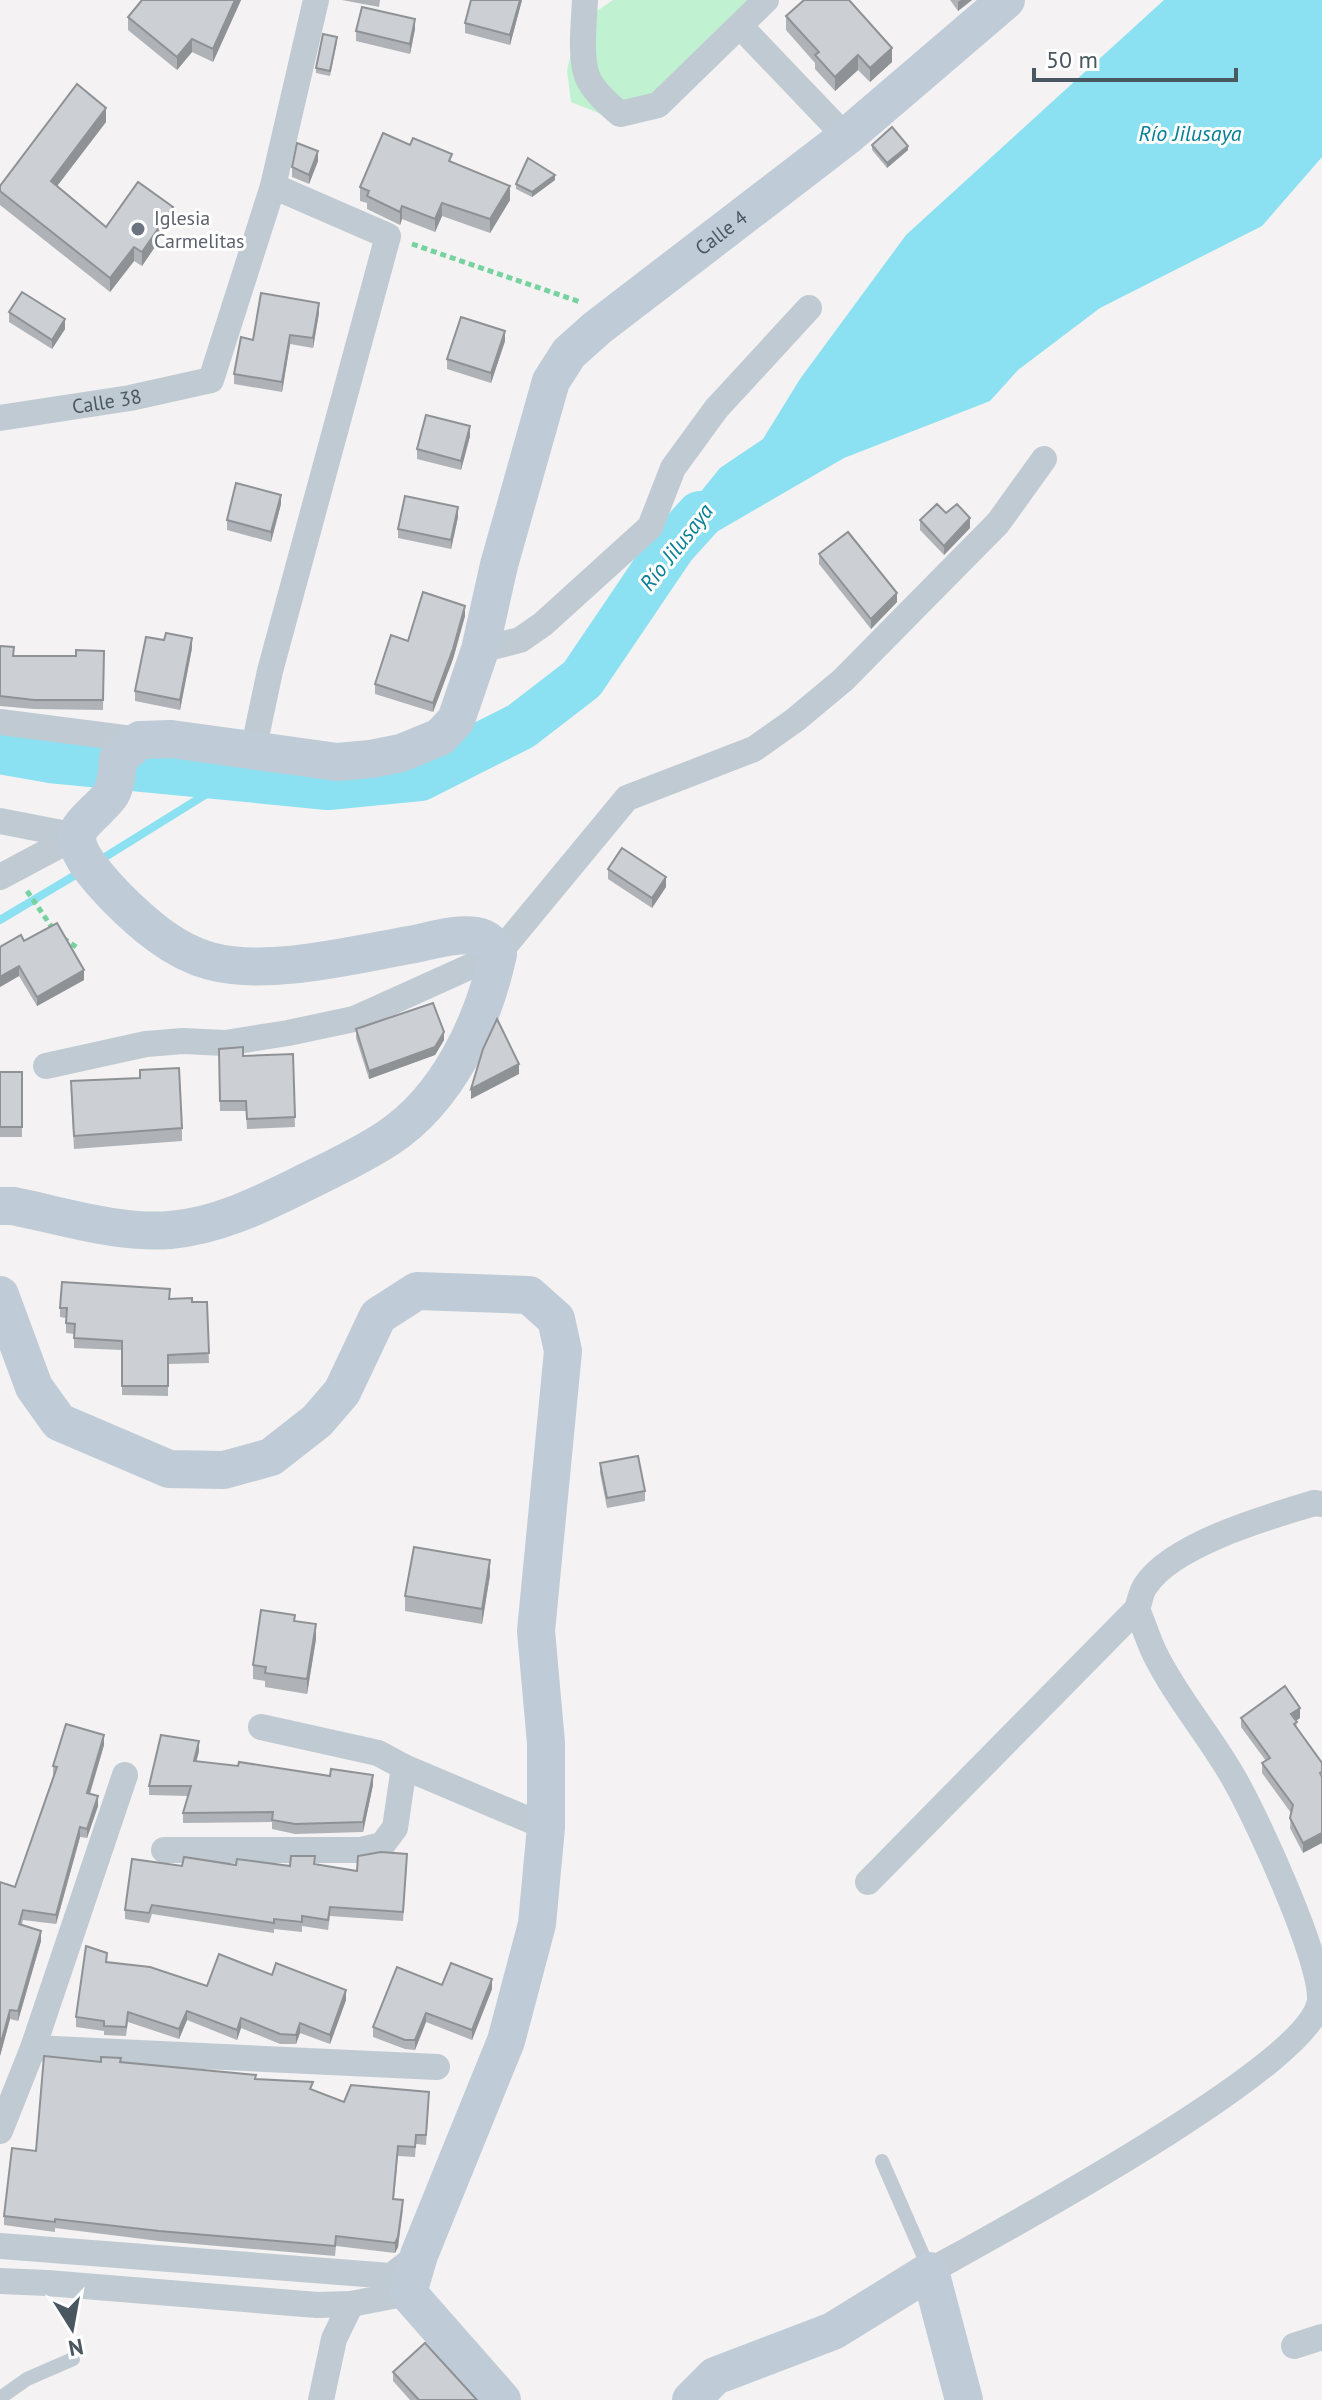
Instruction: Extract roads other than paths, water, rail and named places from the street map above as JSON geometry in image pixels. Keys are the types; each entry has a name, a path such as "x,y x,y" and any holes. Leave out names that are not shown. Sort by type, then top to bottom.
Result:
{"street":[{"path":"253,751 270,671 388,236 273,186 316,0"},
{"path":"585,0 587,76 603,99 620,114 658,105 766,0"},
{"name":"Calle 4","path":"125,761 171,739 337,762 401,753 440,737 456,720 480,650 499,565 551,381 569,353 606,321 846,137 1006,0"},
{"path":"740,26 846,137"},
{"name":"Calle 38","path":"0,418 130,398 211,380 273,186"},
{"path":"480,650 520,640 543,624 650,527 673,468 716,409 809,308"},
{"path":"46,1066 146,1044 183,1041 225,1043 354,1019 498,954 627,798 754,749 795,720 843,680 998,523 1044,459"},
{"path":"0,722 125,761 109,797 79,829 86,857 134,916 170,944 210,961 264,966 474,936 490,941 498,954 476,1022 453,1069 428,1104 390,1137 293,1189 215,1223 168,1230 119,1227 0,1206"},
{"path":"0,821 86,857"},
{"path":"0,877 86,857"},
{"path":"0,1295 34,1387 59,1422 169,1469 224,1470 271,1457 317,1421 342,1392 378,1316 417,1291 529,1295 556,1319 563,1351 536,1631 546,1743 546,1827 537,1924 506,2041 419,2255 408,2293"},
{"path":"868,1882 1137,1609 1145,1585 1172,1560 1245,1524 1314,1503 1322,1504"},
{"path":"691,2400 715,2376 833,2331 930,2271 1161,2138 1279,2053 1306,2025 1320,2002 1318,1975 1293,1897 1236,1781 1155,1654 1137,1609"},
{"path":"261,1727 378,1753 546,1827"},
{"path":"164,1850 361,1850 382,1845 395,1828 404,1767"},
{"path":"0,2131 33,2048 125,1775"},
{"path":"33,2048 437,2067"},
{"path":"0,2246 391,2276 419,2255"},
{"path":"930,2271 964,2400"},
{"path":"0,2281 317,2305 351,2304 408,2293"},
{"path":"408,2293 502,2400"},
{"path":"321,2400 334,2339 351,2304"},
{"path":"1294,2346 1322,2337"}],"lane":[{"path":"882,2161 930,2271"},
{"path":"0,2398 27,2379 73,2359"}],"water":[{"name":"Río Jilusaya","path":"1164,0 1322,0 1322,157 1262,226 1100,308 1018,370 990,401 844,458 625,585 720,468 763,439 800,379 906,235"}],"waterway":[{"name":"Río Jilusaya","path":"0,750 50,759 328,786 420,777 521,726 582,679 672,546 700,515"},
{"path":"97,862 237,775"},
{"path":"0,920 82,871"}],"place":[{"name":"Iglesia Carmelitas","path":"138,229"}]}
